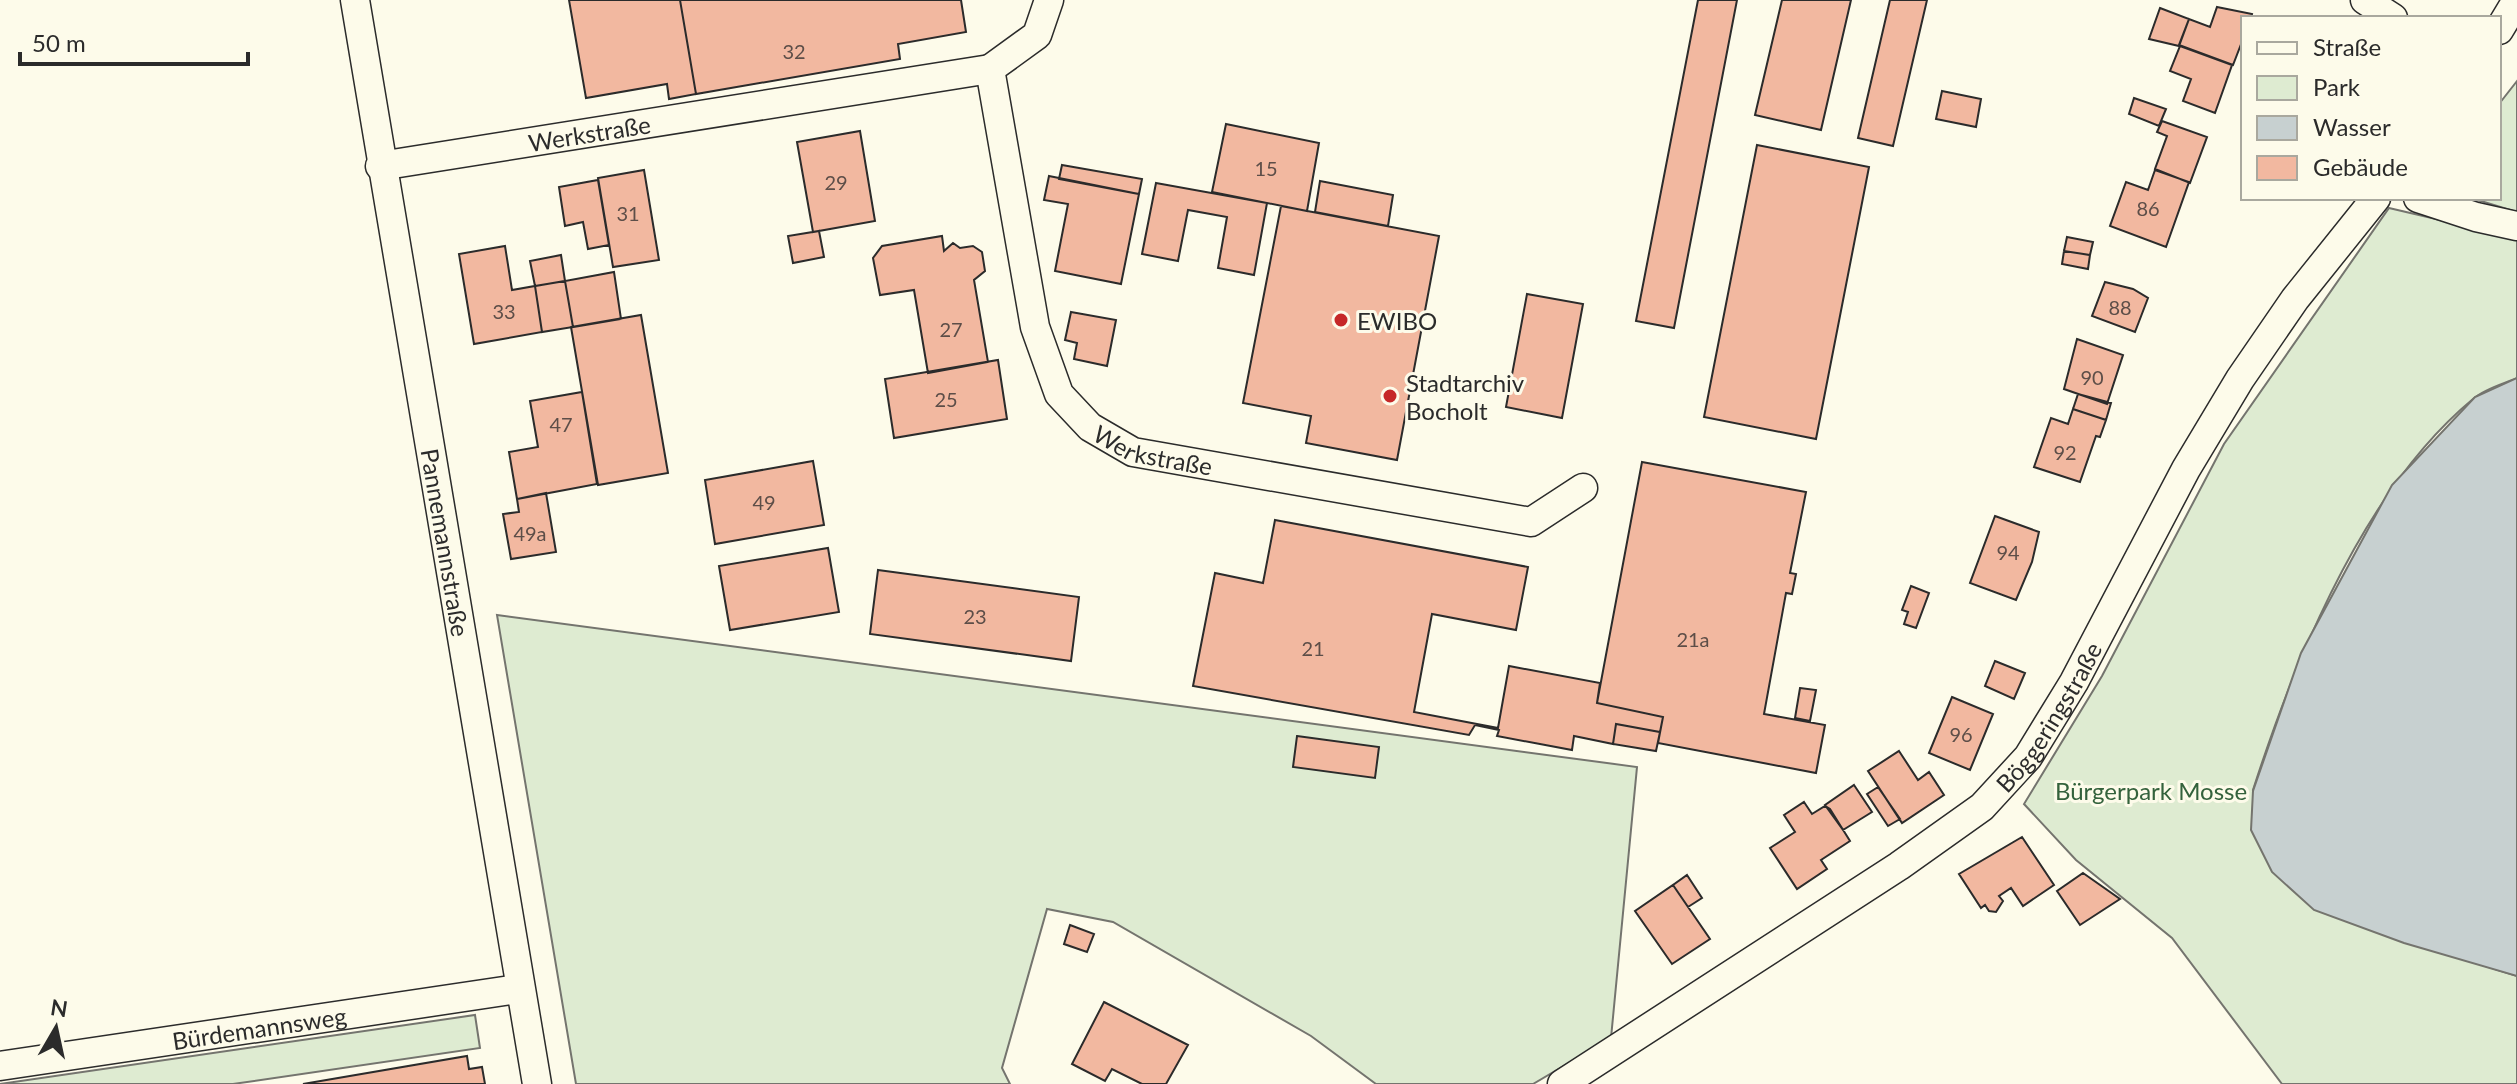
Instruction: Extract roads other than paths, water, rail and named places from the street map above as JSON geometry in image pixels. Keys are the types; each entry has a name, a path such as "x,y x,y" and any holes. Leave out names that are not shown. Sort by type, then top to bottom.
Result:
{"street":[{"name":"Pannemannstraße","path":"355,0 518,989 537,1084"},
{"name":"Werkstraße","path":"380,166 990,69 1037,35 1049,0"},
{"path":"2365,0 2390,16"},
{"path":"2501,27 2517,0"},
{"name":"Werkstraße","path":"990,69 1035,327 1059,394 1090,427 1133,452 1531,522 1583,488"},
{"name":"Böggeringstraße","path":"1562,1084 1899,866 1982,807 2028,757 2074,682 2186,469 2240,379 2295,299 2374,200"},
{"path":"2424,200 2517,226"},
{"name":"Bürdemannsweg","path":"0,1066 518,989"}],"water":[{"path":"2517,378 2517,976 2404,943 2314,910 2272,872 2251,830 2253,791 2301,653 2392,485 2475,397"}],"place":[{"name":"EWIBO","path":"1341,320"},
{"name":"Stadtarchiv Bocholt","path":"1390,396"}],"park label":[{"name":"Bürgerpark Mosse","path":"2151,790"}]}
